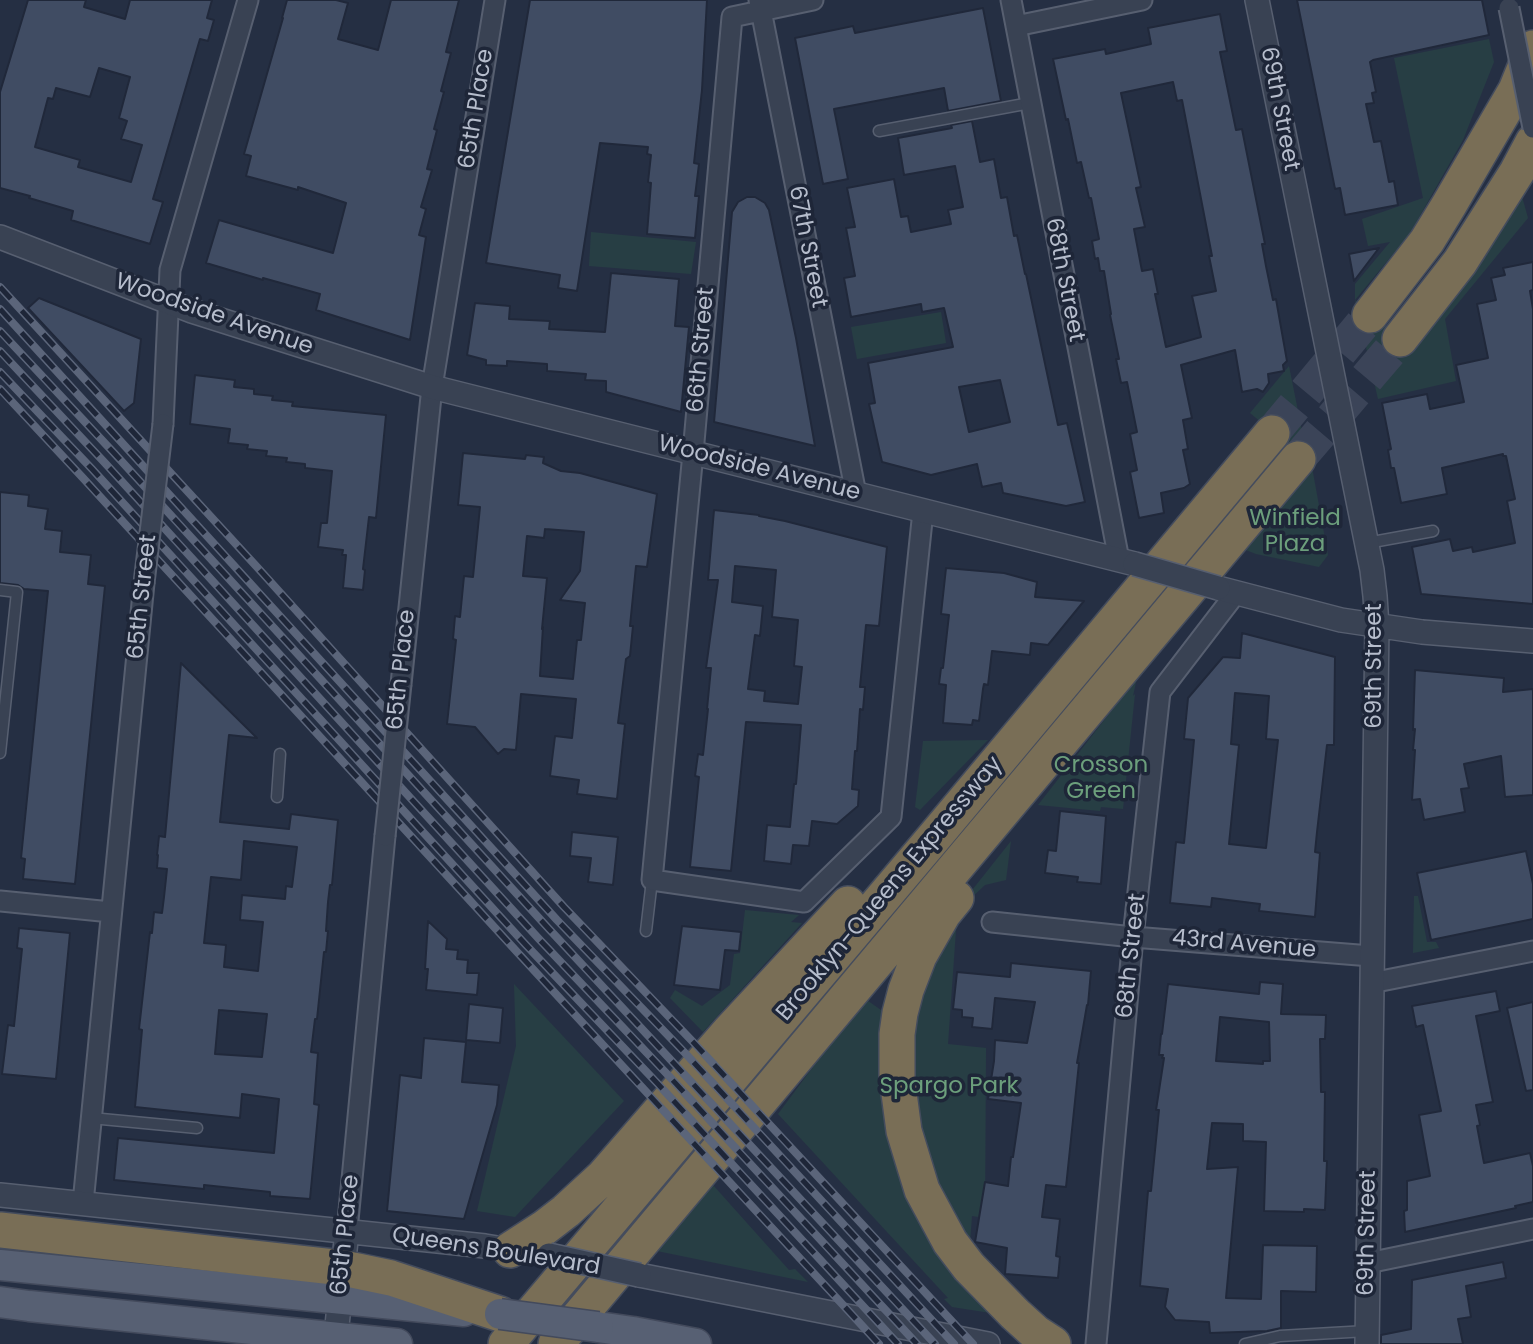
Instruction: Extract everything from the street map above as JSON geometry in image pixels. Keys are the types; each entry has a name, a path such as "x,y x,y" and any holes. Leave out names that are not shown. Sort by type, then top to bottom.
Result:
{"highway":[{"path":"1370,315 1427,241 1449,205 1516,90 1533,48"},
{"path":"1401,339 1460,262 1533,142"},
{"name":"Brooklyn-Queens Expressway","path":"503,1329 936,835 1272,433"},
{"name":"Brooklyn-Queens Expressway","path":"559,1342 1298,459"},
{"path":"1053,1344 1015,1314 969,1267 936,1218 922,1190 904,1130 897,1078 896,1044 906,990 929,937 943,914 1009,834 1065,737"},
{"path":"510,1250 566,1211 603,1177 729,1032 863,889 936,835"},
{"path":"0,1230 341,1284 391,1278 503,1329"}],"main road":[{"path":"0,1265 341,1284"},
{"path":"0,1302 335,1341 397,1344"},
{"path":"503,1329 598,1327 696,1344"}],"street":[{"name":"65th Street","path":"83,1203 144,583 163,424 170,270 248,0"},
{"name":"65th Place","path":"335,1341 432,387 495,0"},
{"path":"760,5 813,0"},
{"name":"68th Street","path":"1011,0 1030,103 1127,562"},
{"path":"1016,26 1142,0"},
{"name":"69th Street","path":"1257,0 1374,587 1377,626 1367,1337"},
{"path":"1508,4 1533,128"},
{"name":"66th Street","path":"652,880 732,17 760,5"},
{"name":"67th Street","path":"760,5 856,494"},
{"name":"Woodside Avenue","path":"0,237 168,302 432,387 1127,562 1333,619 1422,632 1533,641"},
{"path":"652,880 804,902 891,817 923,511"},
{"name":"68th Street","path":"1096,1344 1133,937 1160,692 1227,591"},
{"path":"0,901 111,912"},
{"name":"43rd Avenue","path":"992,922 1133,937 1371,956"},
{"path":"1371,984 1533,951"},
{"name":"Queens Boulevard","path":"0,1195 485,1245 549,1255 988,1344"},
{"path":"1368,1263 1533,1229"}],"lane":[{"path":"879,131 1030,103"},
{"path":"1366,543 1433,531"},
{"path":"0,590 17,592 0,753"},
{"path":"277,797 280,754"},
{"path":"646,931 652,880"},
{"path":"91,1118 197,1128"},
{"path":"1245,1344 1280,1336 1304,1339 1367,1337"}],"green space":[{"path":"1489,39 1494,62 1463,140 1409,235 1355,300 1355,284 1390,242 1368,246 1362,219 1423,198 1394,58"},
{"path":"1521,193 1528,218 1445,319 1456,381 1378,399 1355,300 1406,343"},
{"path":"591,232 696,242 691,274 589,266"},
{"path":"941,312 946,343 857,359 851,327"},
{"path":"1289,366 1308,461 1250,413"},
{"name":"Winfield Plaza","path":"1312,467 1328,555 1319,567 1243,549"},
{"name":"Crosson Green","path":"1137,678 1123,809 1101,807 1100,811 1038,805"},
{"path":"988,740 920,810 915,807 923,741"},
{"name":"Spargo Park","path":"1011,841 1006,880 985,885 969,900 956,930 948,1044 986,1048 985,1218 972,1216 970,1243 948,1212 915,1139 909,1051 934,941"},
{"path":"1414,896 1418,896 1427,942 1436,942 1439,948 1413,953"},
{"path":"745,910 799,915 791,922 802,923 703,1032 670,998 675,990 702,1006 730,985 734,954 740,953"},
{"path":"514,984 624,1101 515,1217 477,1211 516,1046"},
{"path":"864,998 888,1015 882,1073 887,1139 917,1210 997,1314 952,1307 944,1299 948,1298 778,1114"},
{"path":"713,1185 789,1270 795,1269 808,1282 657,1251"}],"building":[{"path":"28,0 86,0 84,7 125,19 130,0 212,0 207,18 214,20 208,41 200,39 153,199 163,202 150,244 71,220 73,211 0,188 0,92","holes":["99,68 130,77 119,118 127,121 121,139 142,145 131,182 78,167 80,160 35,147 48,98 53,99 56,88 90,97"]},
{"path":"287,0 336,0 348,3 338,39 378,50 391,0 459,0 446,52 451,53 427,169 432,170 421,207 426,209 419,235 426,237 410,340 316,310 320,294 206,263 219,220 333,253 346,203 298,187 298,190 246,176 251,156 244,154"},
{"path":"530,0 707,0 702,90 694,163 699,164 695,196 699,196 695,238 647,234 651,183 648,182 651,155 647,154 648,147 600,143 577,291 558,288 560,275 486,263"},
{"path":"1297,0 1482,0 1489,35 1370,62 1376,92 1372,93 1374,103 1366,104 1374,142 1381,141 1389,182 1394,181 1398,205 1345,215 1340,188 1335,189"},
{"path":"983,8 1001,101 948,111 944,88 834,109 848,179 823,184 795,38 853,26 855,33"},
{"path":"1220,14 1227,51 1220,52 1236,130 1242,129 1265,244 1262,244 1266,266 1273,300 1276,299 1287,361 1283,365 1284,371 1268,374 1269,383 1263,392 1257,389 1242,392 1235,350 1181,365 1192,418 1183,420 1188,449 1183,450 1190,484 1161,493 1164,513 1139,518 1130,472 1137,470 1130,434 1137,432 1127,382 1121,383 1116,359 1119,359 1104,271 1100,271 1098,258 1095,259 1092,241 1099,239 1091,198 1081,162 1077,163 1053,59 1105,49 1106,54 1151,44 1148,28","holes":["1173,82 1177,101 1182,100 1212,256 1209,256 1216,291 1192,296 1201,337 1166,347 1155,294 1158,294 1153,269 1142,271 1134,229 1145,227 1136,188 1141,187 1121,93"]},
{"path":"972,121 980,162 994,159 1001,198 1007,197 1014,236 1017,235 1058,425 1067,423 1085,502 1066,506 1003,493 1001,483 982,487 977,464 931,475 882,462 869,404 875,403 868,363 953,347 944,308 922,312 921,304 851,317 844,278 855,276 846,228 855,227 847,188 894,179 901,217 908,216 911,232 951,224 948,210 963,207 955,166 904,175 898,138 952,128 951,125","holes":["1000,380 1010,422 969,432 959,387"]},
{"path":"747,197 755,197 765,203 769,210 815,446 714,422 732,212 738,202"},
{"path":"1379,248 1354,281 1349,254"},
{"path":"1533,262 1533,290 1530,291 1533,309 1533,604 1421,594 1412,547 1450,539 1453,551 1472,547 1473,552 1515,543 1507,501 1515,499 1506,456 1503,454 1442,468 1447,494 1401,503 1394,468 1391,468 1388,450 1391,449 1382,403 1427,394 1430,409 1464,402 1456,365 1488,358 1477,304 1496,300 1491,278 1505,275 1503,268"},
{"path":"611,273 679,279 675,326 689,327 681,412 606,392 606,381 585,380 586,374 547,371 547,364 507,361 507,366 486,365 486,360 467,355 475,303 510,306 509,319 550,321 549,329 605,332"},
{"path":"39,298 141,339 134,403 124,411 28,308"},
{"path":"195,375 235,380 234,387 254,389 254,394 273,396 272,400 293,402 292,406 386,415 376,518 369,517 363,590 343,588 346,555 342,555 343,550 318,547 321,523 327,523 332,471 305,468 305,464 286,462 287,458 266,456 267,451 228,443 230,429 190,424"},
{"path":"463,453 525,459 526,455 544,457 543,463 561,471 580,473 657,494 647,567 636,566 630,656 626,659 618,723 625,724 617,799 577,794 579,780 550,776 555,736 572,738 576,699 521,694 516,750 504,749 498,754 475,727 447,724 456,640 453,639 455,616 460,617 464,576 473,577 480,507 458,505","holes":["545,529 584,532 580,571 560,600 585,603 581,640 577,640 573,679 540,676 547,578 523,576 527,536 544,538"]},
{"path":"0,492 29,495 28,506 48,509 45,529 62,531 60,552 91,555 88,584 105,586 75,884 23,879 25,859 21,858 48,591 0,583"},
{"path":"714,510 759,515 887,547 879,626 866,625 860,687 865,687 863,710 860,709 852,789 859,790 858,806 837,824 812,821 809,846 793,845 791,864 764,861 767,825 790,827 801,725 746,722 731,871 690,867 699,777 695,776 698,754 703,755 711,668 706,668 718,580 708,580","holes":["735,566 776,570 772,617 798,620 794,666 802,667 798,704 764,701 765,691 748,689 755,635 760,636 763,606 732,602"]},
{"path":"946,568 1004,573 1037,582 1035,597 1084,601 1048,645 1031,643 1030,655 992,651 988,685 984,684 979,721 973,720 972,725 943,723 946,685 939,684 949,615 941,614"},
{"path":"1242,633 1335,657 1334,745 1327,745 1317,832 1315,852 1320,853 1315,917 1259,911 1260,904 1212,898 1211,907 1170,903 1176,842 1184,843 1194,740 1184,739 1188,698 1223,657 1240,658","holes":["1235,693 1269,696 1266,739 1278,740 1266,848 1229,844 1239,745 1231,744"]},
{"path":"181,663 257,738 229,735 220,822 289,829 291,814 338,820 328,902 326,952 311,1052 318,1053 314,1104 319,1105 310,1199 270,1196 270,1192 204,1185 204,1189 114,1180 118,1138 274,1153 279,1099 242,1094 240,1118 135,1107 142,1030 139,1029 150,932 152,933 154,912 162,913 167,869 157,868 159,836 165,837","holes":["244,841 297,847 292,887 286,886 285,899 242,895 240,920 263,922 258,971 224,967 226,945 204,943 211,877 241,880","219,1010 267,1014 262,1057 215,1054"]},
{"path":"1415,670 1504,678 1503,692 1533,689 1533,795 1505,797 1501,756 1464,764 1469,788 1461,789 1465,812 1424,820 1420,799 1412,800"},
{"path":"1060,811 1106,816 1101,884 1077,882 1078,877 1045,873 1048,850 1056,851"},
{"path":"572,832 618,837 613,885 588,882 591,858 570,856"},
{"path":"1526,851 1533,884 1533,919 1431,940 1417,873"},
{"path":"428,921 447,939 446,949 458,950 457,959 468,960 467,973 479,973 477,995 426,990"},
{"path":"682,926 741,932 739,951 725,950 720,990 674,985"},
{"path":"19,928 70,933 56,1079 2,1074 8,1025 14,1026 22,949 17,948"},
{"path":"1011,963 1091,971 1088,1005 1077,1063 1066,1187 1046,1185 1042,1217 1060,1219 1056,1256 1060,1257 1058,1278 1005,1274 1007,1248 975,1242 985,1182 1008,1186 1021,1103 988,1099 995,1040 1027,1043 1035,1002 995,998 992,1029 972,1027 973,1018 962,1017 962,1010 953,1009 957,972 1010,977"},
{"path":"1260,982 1283,984 1281,1014 1326,1015 1325,1039 1320,1039 1321,1092 1325,1092 1325,1210 1264,1211 1266,1142 1243,1141 1243,1124 1212,1123 1207,1169 1238,1167 1226,1298 1261,1299 1263,1245 1317,1246 1316,1292 1281,1291 1281,1328 1210,1333 1209,1322 1175,1320 1165,1307 1168,1289 1140,1286 1148,1191 1151,1191 1159,1110 1156,1110 1164,1058 1159,1055 1168,984 1259,994","holes":["1220,1017 1269,1022 1270,1061 1263,1061 1263,1064 1216,1061"]},
{"path":"1496,991 1500,1011 1476,1016 1493,1102 1476,1105 1480,1125 1477,1126 1484,1163 1530,1153 1533,1166 1533,1202 1405,1232 1407,1181 1430,1176 1419,1115 1441,1111 1423,1025 1416,1027 1412,1006"},
{"path":"1533,1002 1533,1090 1526,1091 1507,1008"},
{"path":"469,1004 503,1008 500,1043 466,1040"},
{"path":"424,1038 466,1042 462,1082 499,1085 497,1105 464,1219 387,1211 400,1075 421,1078"},
{"path":"1503,1262 1506,1278 1466,1286 1471,1317 1458,1319 1463,1344 1381,1344 1381,1335 1411,1329 1412,1280"}],"tunnel":[{"path":"1272,433 1370,315"},
{"path":"1298,459 1400,339"}],"railway":[{"path":"0,287 564,907 973,1344"},
{"path":"0,309 557,920 685,1053 954,1344"},
{"path":"0,331 549,929 935,1344"},
{"path":"0,351 539,939 917,1344"},
{"path":"0,372 92,469 526,945 898,1344"},
{"path":"0,389 879,1344"}]}
